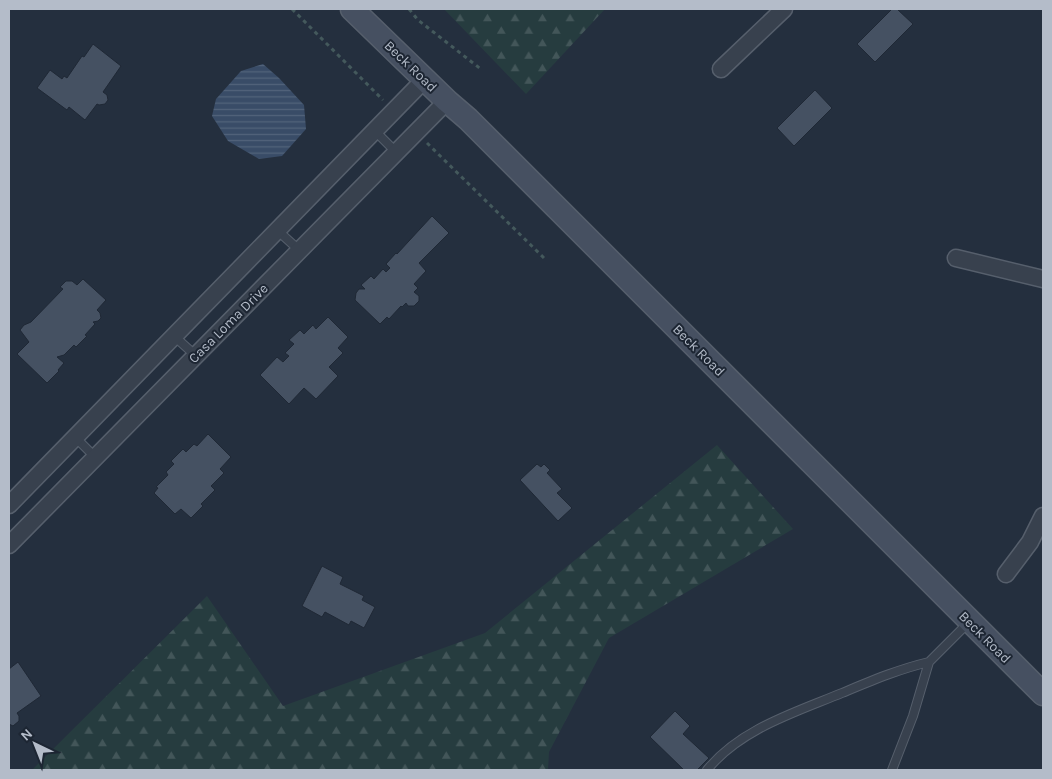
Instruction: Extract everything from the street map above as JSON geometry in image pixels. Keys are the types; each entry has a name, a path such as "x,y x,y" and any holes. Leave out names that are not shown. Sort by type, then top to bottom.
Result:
{"main road":[{"name":"Beck Road","path":"352,9 468,119 1043,694"}],"street":[{"path":"721,69 784,9"},
{"name":"Casa Loma Drive","path":"9,505 425,79"},
{"name":"Casa Loma Drive","path":"9,545 447,101"},
{"path":"956,258 1043,279"},
{"path":"1006,574 1030,542 1043,516"}],"lane":[{"path":"375,130 396,152"},
{"path":"277,230 299,250"},
{"path":"174,336 195,356"},
{"path":"75,437 95,457"},
{"path":"892,770 913,716 929,662 970,621"},
{"path":"707,770 738,742 775,720 906,667 929,662"}],"path":[{"path":"409,9 418,20 482,70"}],"green space":[{"path":"444,9 605,9 526,94"},
{"path":"717,445 793,529 609,638 549,752 548,770 32,770 207,596 283,706 485,633"}],"water":[{"path":"263,64 304,105 306,129 282,156 259,159 228,141 212,116 216,99 241,71"}],"building":[{"path":"892,9 897,9 913,24 875,62 857,44"},
{"path":"93,44 121,66 103,92 107,95 108,100 105,104 97,104 85,120 69,107 67,110 37,88 50,70 62,79 64,76 67,78"},
{"path":"815,90 832,108 794,146 777,128"},
{"path":"432,216 449,233 419,263 426,271 414,284 418,288 414,292 419,296 419,301 414,306 408,306 406,303 389,319 387,317 380,324 355,300 356,293 359,289 365,289 361,285 371,276 374,279 383,269 386,272 390,268 386,264"},
{"path":"83,279 106,300 97,310 101,318 93,322 95,324 85,335 87,336 76,347 74,345 64,355 57,357 64,363 47,383 17,354 29,342 20,330 24,325 31,322 63,289 60,287 66,281 72,281 77,285"},
{"path":"328,317 348,337 338,348 343,353 329,367 338,376 316,399 304,388 289,404 260,375 277,357 283,362 289,356 285,353 294,344 289,340 300,330 304,334 313,325 316,329"},
{"path":"208,434 231,457 220,469 224,473 211,486 215,490 201,504 203,506 191,518 181,509 175,514 154,493 158,488 156,487 168,475 166,472 174,464 171,461 183,449 186,452 194,444 197,446"},
{"path":"537,464 541,467 544,464 550,470 547,473 562,489 557,493 572,508 558,521 520,480"},
{"path":"322,566 343,577 340,584 364,596 362,600 375,607 364,628 351,621 349,625 325,612 322,617 302,606"},
{"path":"18,662 41,696 17,713 19,721 13,726 9,724 9,669"},
{"path":"675,711 690,726 683,734 709,758 697,770 684,770 650,737"}]}
